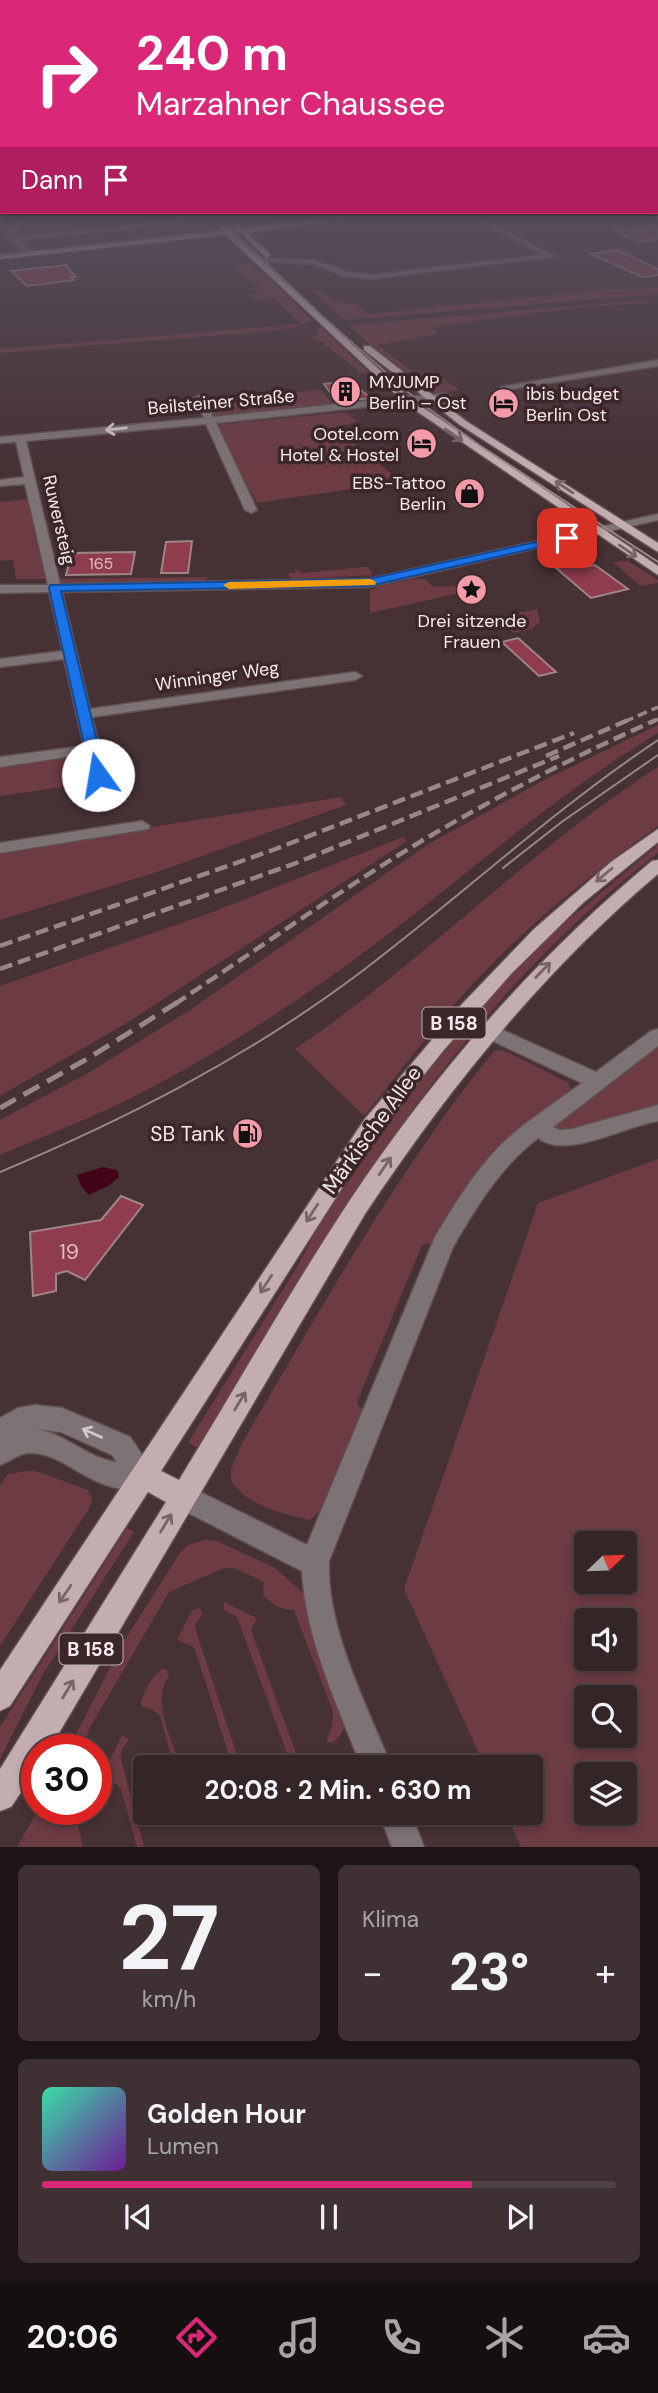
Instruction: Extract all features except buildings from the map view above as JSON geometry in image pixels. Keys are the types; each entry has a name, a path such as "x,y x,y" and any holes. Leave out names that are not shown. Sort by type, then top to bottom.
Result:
{"main road":[{"path":"296,297 410,402 658,571"},
{"path":"311,297 322,307"},
{"path":"331,316 389,367 463,422 658,548"},
{"name":"Märkische Allee","path":"0,1696 371,1126 440,1039 533,939 624,859 658,834"},
{"name":"Märkische Allee","path":"0,1796 33,1748 357,1208 416,1123 487,1030 582,931 658,865"},
{"path":"142,1475 182,1496"}],"street":[{"path":"505,387 658,363"},
{"name":"Beilsteiner Straße","path":"0,440 445,397"},
{"path":"199,398 251,510"},
{"name":"Ruwersteig","path":"20,438 98,775"},
{"path":"0,483 30,480"},
{"path":"0,589 369,583 658,517"},
{"path":"0,663 70,654"},
{"name":"Winninger Weg","path":"83,714 355,676"},
{"path":"0,762 92,749"},
{"path":"0,848 142,826"},
{"path":"487,1030 596,1081"},
{"path":"372,1755 334,1653 322,1610 315,1563 443,1244 481,1183 519,1141 658,1036"},
{"path":"539,1126 553,1138 566,1139 632,1116 658,1112"},
{"path":"0,1433 18,1420 35,1417 62,1420 121,1446 142,1475"},
{"path":"0,1453 10,1444 30,1440 60,1448 104,1472 142,1475"},
{"path":"182,1496 315,1563"},
{"path":"400,1825 408,1847"}],"shaded area":[{"path":"253,297 289,297 312,320 293,328 260,332 0,353 0,349 302,324 273,298 256,300"},
{"path":"319,297 355,304 370,314 438,307 435,304 447,306 529,297 619,297 343,320"},
{"path":"658,299 646,303 575,308 433,327 438,334 377,345 413,372 404,373 348,325"},
{"path":"322,328 369,373 357,374 360,373 357,369 320,341 311,338 319,335 314,329"},
{"path":"432,371 458,391 433,392 406,374"},
{"path":"321,390 333,405 221,418 214,416 205,399"},
{"path":"346,412 357,422 335,427 394,476 419,474 353,485 351,489 257,503 215,425"},
{"path":"27,499 45,579 16,579 13,560 0,561 0,502"},
{"path":"628,561 658,580 658,583 640,586 613,562"},
{"path":"368,567 373,575 291,579 288,573 296,573 295,569 303,573"},
{"path":"207,577 201,582 61,584 59,579"},
{"path":"425,579 433,587 458,586 465,592 370,613 370,591 379,586"},
{"path":"537,609 540,621 532,629 513,633 499,620 470,626 470,623"},
{"path":"658,725 658,733 586,780 382,939 286,1007 220,1049 152,1087 103,1112 0,1155 0,1120 88,1073 190,1010 427,845 546,779"},
{"path":"77,755 86,760 91,783 0,796 0,766"},
{"path":"658,767 658,826 609,862 515,941 444,1017 364,1116 295,1049 342,1016 565,834"},
{"path":"341,797 346,805 157,872 0,920 0,851"},
{"path":"403,837 407,841 125,1024 0,1096 0,986 210,913"},
{"path":"658,845 658,853 584,915 517,982 456,1053 347,1205 198,1448 188,1443 297,1267 317,1229 381,1133 421,1080 494,993 554,932"},
{"path":"658,1041 658,1108 628,1113 565,1135 553,1128 553,1124"},
{"path":"503,1050 569,1083 571,1092 436,1246 428,1243 422,1245 357,1402 359,1407 368,1411 327,1511 321,1510 310,1520 256,1503 238,1490 231,1481 231,1469 242,1443 361,1242 424,1144 494,1051"},
{"path":"658,1159 658,1847 521,1847 511,1825 543,1825 543,1755 480,1755 404,1589 538,1203"},
{"path":"103,1167 117,1170 119,1177 89,1195 81,1186 77,1175"},
{"path":"33,1470 88,1490 92,1498 90,1507 0,1646 0,1485 8,1474"},
{"path":"127,1528 134,1532 43,1674 0,1759 0,1727"},
{"path":"205,1540 217,1541 275,1568 309,1598 346,1722 341,1734 332,1743 328,1742 327,1738 332,1727 333,1712 294,1610 274,1604 263,1595 264,1582 234,1568 224,1568 169,1592 87,1734 76,1734 121,1646 181,1551 188,1545"},
{"path":"224,1602 257,1618 251,1630 297,1755 288,1755 237,1617 224,1610"},
{"path":"199,1608 203,1614 195,1624 197,1634 237,1755 229,1755 194,1647 177,1640 192,1610"},
{"path":"163,1668 168,1671 162,1709 177,1755 171,1755 160,1716 141,1706 143,1696 155,1675"},
{"path":"122,1735 129,1739 122,1749 121,1759 133,1805 133,1825 138,1825 144,1847 137,1847 121,1789 112,1784 112,1756"},
{"path":"29,1825 78,1825 83,1847 17,1847"}],"tram line":[{"path":"302,297 418,401 482,447 658,562"},
{"path":"0,1172 92,1131 182,1086 312,1007 391,949 579,797 658,740"},
{"path":"503,868 563,821 658,755"}],"railway":[{"path":"624,722 658,707"},
{"path":"546,756 628,720"},
{"path":"177,1002 415,845 534,779 656,720"},
{"path":"652,722 656,720"},
{"path":"0,946 273,850 574,733"},
{"path":"0,969 296,863 559,756"},
{"path":"0,1108 87,1059 177,1002"}],"slow traffic":[{"path":"229,585 371,582"}],"place":[{"name":"MYJUMP Berlin – Ost","path":"346,392"},
{"name":"ibis budget Berlin Ost","path":"503,404"},
{"name":"Ootel.com Hotel & Hostel","path":"422,444"},
{"name":"EBS-Tattoo Berlin","path":"469,493"},
{"name":"Drei sitzende Frauen","path":"472,590"},
{"name":"SB Tank","path":"248,1134"}],"route":[{"path":"98,775 54,588 369,583 567,538"}]}
